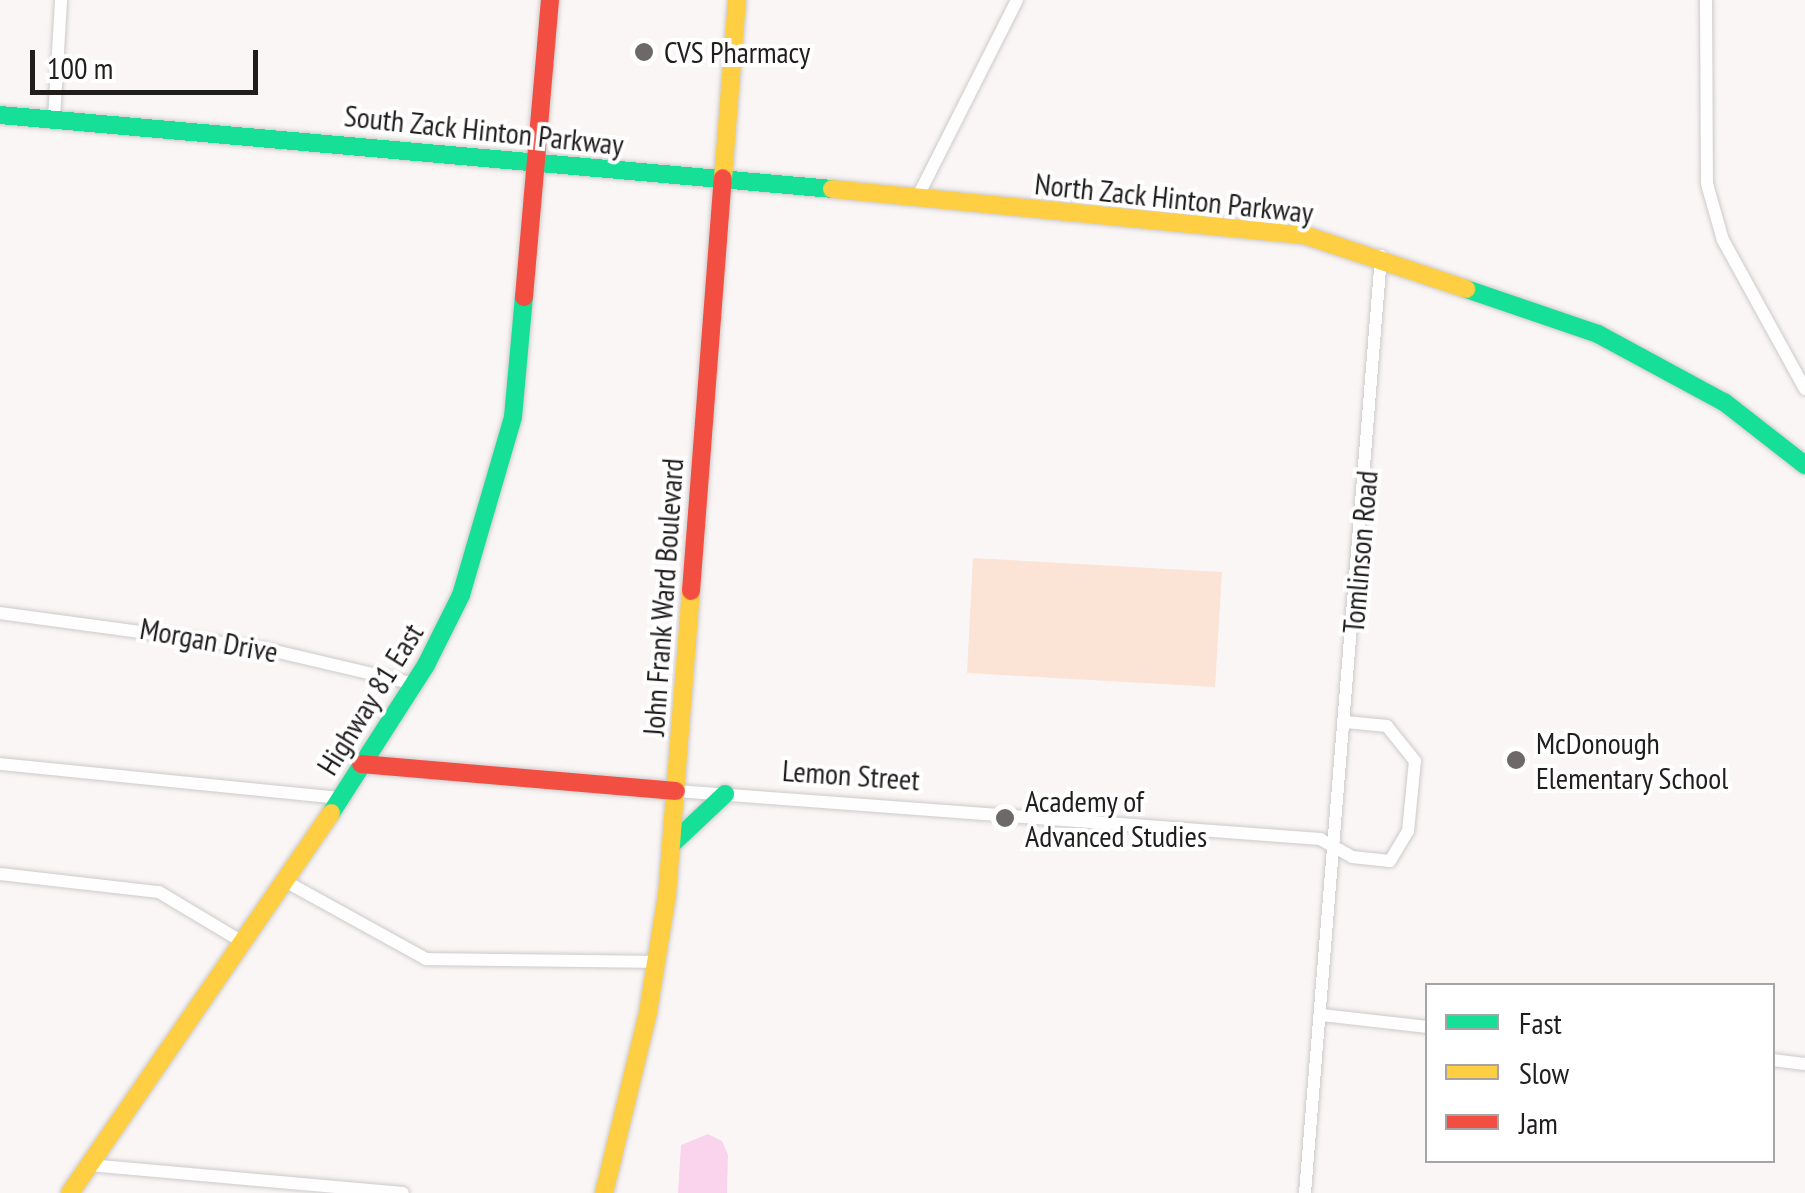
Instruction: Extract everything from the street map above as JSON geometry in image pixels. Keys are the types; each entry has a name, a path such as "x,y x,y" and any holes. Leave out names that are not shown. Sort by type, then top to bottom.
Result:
{"main road":[{"name":"Highway 81 East","path":"70,1193 415,684 476,559 507,449 550,0"},
{"name":"John Frank Ward Boulevard","path":"604,1193 658,962 671,846 737,0"},
{"name":"South Zack Hinton Parkway","path":"0,115 536,162 724,183"},
{"name":"North Zack Hinton Parkway","path":"724,183 1258,229 1381,256 1576,324 1646,356 1724,402 1805,465"},
{"name":"Lemon Street","path":"360,764 676,792"},
{"path":"671,846 725,794"}],"street":[{"path":"54,119 61,0"},
{"path":"916,200 1017,0"},
{"path":"1706,0 1703,164 1714,212 1805,390"},
{"name":"Tomlinson Road","path":"1321,1015 1381,256"},
{"name":"Morgan Drive","path":"0,614 266,649 415,684"},
{"name":"Lemon Street","path":"676,792 1320,839 1352,857 1390,861 1408,831 1415,761 1387,726 1345,722"},
{"path":"0,764 341,798"},
{"path":"0,874 159,892 240,941"},
{"path":"283,880 426,958 658,962"},
{"path":"1306,1193 1321,1015 1425,1028"},
{"path":"1775,1060 1805,1064"},
{"path":"89,1165 403,1193"}],"shaded area":[{"path":"973,558 1222,572 1215,687 967,673"},
{"path":"708,1134 722,1141 728,1155 727,1193 678,1193 681,1145"}],"traffic: fast":[{"path":"0,115 832,189"},
{"path":"1466,289 1598,334 1724,402 1805,465"},
{"path":"331,813 426,665 461,595 513,417 524,297"},
{"path":"672,844 725,794"}],"traffic: slow":[{"path":"723,178 737,0"},
{"path":"832,189 1304,235 1466,289"},
{"path":"604,1193 648,1012 667,895 691,591"},
{"path":"70,1193 331,813"}],"traffic: jam":[{"path":"524,297 550,0"},
{"path":"691,591 723,178"},
{"path":"361,764 676,791"}],"place":[{"name":"CVS Pharmacy","path":"644,52"},
{"name":"McDonough Elementary School","path":"1516,760"},
{"name":"Academy of Advanced Studies","path":"1005,818"}]}
